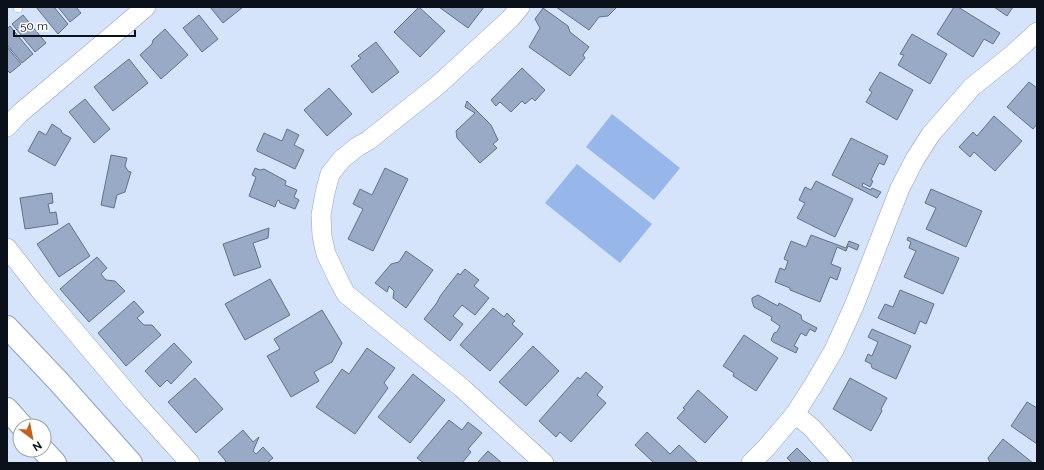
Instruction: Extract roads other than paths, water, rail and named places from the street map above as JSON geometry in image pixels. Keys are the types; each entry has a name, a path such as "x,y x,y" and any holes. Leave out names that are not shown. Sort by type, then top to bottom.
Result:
{"street":[{"path":"7,127 19,114 146,7"},
{"path":"520,7 510,19 438,85 369,140 342,159 330,174 328,180 321,214 322,236 326,254 346,294 462,388 544,463"},
{"path":"751,463 795,414 844,331 900,188 915,159 931,134 972,87 1012,55 1037,32"},
{"path":"7,248 24,272 133,400 190,463"},
{"path":"7,327 60,382 131,463"},
{"path":"7,409 15,418"},
{"path":"795,414 812,428 843,463"}]}
